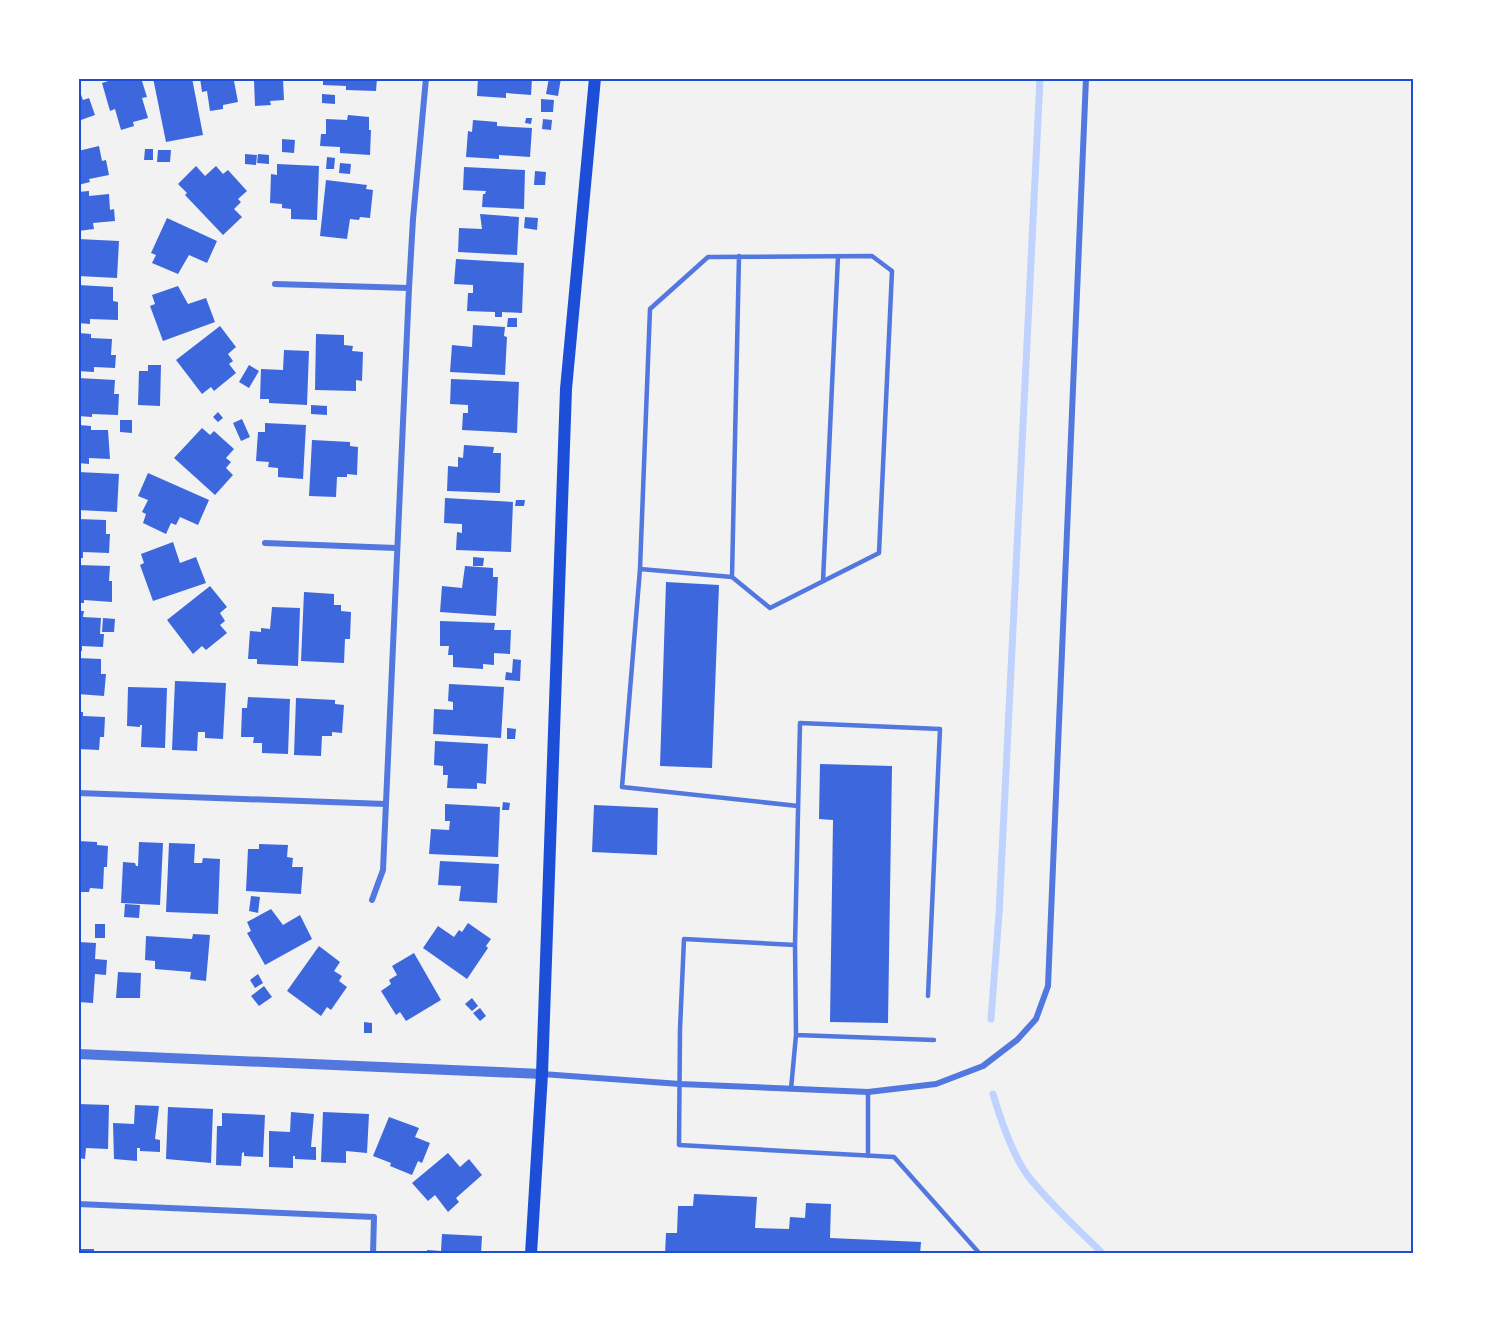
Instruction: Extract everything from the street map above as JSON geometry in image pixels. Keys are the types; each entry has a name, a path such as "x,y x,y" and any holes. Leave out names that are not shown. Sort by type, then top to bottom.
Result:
{"main road":[{"path":"531,1254 542,1074 566,389 595,78"}],"street":[{"path":"372,900 383,870 409,288 426,78"},
{"path":"78,1054 542,1074 680,1084 868,1092 936,1084 983,1066 1017,1040 1036,1019 1048,986 1086,78"},
{"path":"274,284 409,288"},
{"path":"266,543 396,548"},
{"path":"78,793 385,804"},
{"path":"78,1204 374,1217 373,1254"}],"lane":[{"path":"732,577 739,256"},
{"path":"823,581 838,256"},
{"path":"639,569 732,577 770,608 879,553 892,272 872,256 708,257 650,309 639,569 622,787 798,806"},
{"path":"791,1089 796,1035 795,945 800,723 940,729 928,996"},
{"path":"795,945 684,939 679,1145 894,1157 980,1254"},
{"path":"796,1035 934,1040"},
{"path":"868,1092 868,1156"}],"building":[{"path":"118,78 141,78 147,97 142,98 148,118 133,122 134,126 121,130 115,109 110,111 102,83"},
{"path":"153,78 192,78 203,135 166,142"},
{"path":"200,78 239,78 234,81 238,102 223,105 223,109 210,111 207,91 202,92"},
{"path":"249,78 290,78 290,80 283,80 284,100 270,101 271,105 255,106 254,80 249,81"},
{"path":"323,78 377,78 376,91 346,90 346,86 323,85"},
{"path":"478,78 532,78 531,95 506,93 506,98 477,96"},
{"path":"549,78 561,78 558,96 546,94"},
{"path":"78,87 83,100 89,98 95,115 78,121"},
{"path":"322,94 335,95 335,104 322,103"},
{"path":"541,99 554,100 553,112 541,112"},
{"path":"348,115 369,117 370,155 340,153 340,147 320,146 321,134 326,134 326,119 347,120"},
{"path":"526,118 532,118 531,124 525,123"},
{"path":"543,119 552,120 551,130 542,129"},
{"path":"473,120 497,122 497,126 532,128 530,157 499,155 499,159 466,157 468,131 472,132"},
{"path":"282,139 295,140 294,153 282,152"},
{"path":"99,146 102,161 106,160 109,175 89,179 90,182 78,185 78,151"},
{"path":"145,149 153,149 153,160 144,160"},
{"path":"158,150 171,150 170,162 157,162"},
{"path":"245,154 257,155 256,165 245,164"},
{"path":"258,154 269,155 269,164 257,163"},
{"path":"327,157 335,158 334,169 326,169"},
{"path":"340,163 351,164 350,174 339,173"},
{"path":"277,164 319,166 317,220 291,219 291,209 282,208 282,204 270,203 271,174 277,175"},
{"path":"196,166 205,176 216,166 223,174 228,170 247,191 238,199 241,202 234,209 242,217 223,235 185,195 187,193 178,184"},
{"path":"464,167 525,170 524,209 482,207 483,194 486,191 463,190"},
{"path":"535,171 546,172 545,185 534,185"},
{"path":"326,180 367,185 366,189 373,190 370,218 350,219 347,239 320,236"},
{"path":"89,191 89,196 109,194 110,210 114,209 115,221 93,223 94,229 78,231 78,192"},
{"path":"480,214 519,217 517,255 458,252 459,228 482,229"},
{"path":"525,217 538,218 537,230 524,228"},
{"path":"167,218 217,241 207,263 189,255 178,274 152,263 156,255 151,253"},
{"path":"78,239 119,241 117,278 78,276"},
{"path":"456,259 524,263 522,313 502,312 502,317 495,317 495,312 467,311 468,293 473,293 473,285 454,284"},
{"path":"78,285 113,287 113,301 118,302 118,320 90,319 90,324 78,323"},
{"path":"178,286 188,304 206,298 215,322 163,341 150,306 155,304 152,295"},
{"path":"508,318 517,318 517,327 507,327"},
{"path":"473,325 505,327 504,336 507,337 505,375 450,372 452,345 472,347"},
{"path":"220,326 236,347 228,354 233,361 229,364 236,373 214,391 211,387 202,394 176,360"},
{"path":"78,333 91,334 91,338 112,339 111,355 116,355 115,368 94,367 94,372 78,371"},
{"path":"316,334 344,335 344,345 353,346 352,351 363,352 362,381 356,380 356,391 315,390"},
{"path":"284,350 309,351 307,405 269,403 269,399 260,399 261,369 283,370"},
{"path":"148,365 161,365 160,406 138,405 139,371 148,371"},
{"path":"249,365 259,371 249,388 239,382"},
{"path":"78,378 115,380 114,394 119,394 118,415 78,416"},
{"path":"451,379 519,382 517,433 462,430 463,413 468,413 468,405 450,404"},
{"path":"311,405 327,406 327,415 311,414"},
{"path":"218,412 223,418 218,422 213,417"},
{"path":"242,419 250,437 241,441 233,423"},
{"path":"120,420 132,420 132,433 120,432"},
{"path":"265,423 306,425 303,479 278,477 278,468 268,467 269,462 256,461 258,432 265,432"},
{"path":"78,425 91,426 91,430 108,430 110,459 89,458 89,464 78,463"},
{"path":"202,428 210,435 214,431 234,449 226,458 231,462 226,468 233,475 215,495 174,458"},
{"path":"312,440 350,442 350,446 358,447 357,475 347,474 347,477 337,477 336,497 309,496"},
{"path":"464,445 494,447 493,453 501,453 500,493 447,491 448,466 458,467 458,457 463,458"},
{"path":"78,472 119,474 117,512 78,510"},
{"path":"148,473 209,500 198,525 180,517 176,525 171,523 166,534 143,523 146,514 142,512 148,500 138,496"},
{"path":"445,498 513,502 511,552 456,550 457,532 462,533 462,524 444,523"},
{"path":"516,500 525,500 524,506 515,506"},
{"path":"78,519 106,520 106,534 110,534 109,553 83,552 83,558 78,558"},
{"path":"173,542 180,563 196,557 206,583 153,601 140,565 144,563 141,554"},
{"path":"473,557 484,558 483,566 473,566"},
{"path":"78,565 110,566 109,581 112,581 112,602 84,600 84,603 78,603"},
{"path":"465,566 493,568 493,577 498,577 496,616 440,612 442,586 462,588"},
{"path":"666,582 719,585 712,768 660,766"},
{"path":"210,586 227,607 220,613 225,621 220,625 227,633 206,650 202,646 193,654 167,620"},
{"path":"304,592 334,594 334,605 341,605 341,611 351,612 350,639 345,639 344,663 301,661"},
{"path":"272,607 300,608 298,666 257,664 257,659 248,659 250,631 261,632 261,628 270,629"},
{"path":"78,611 84,611 83,617 101,618 100,634 104,634 103,647 82,646 82,651 78,651"},
{"path":"103,618 115,619 114,632 102,632"},
{"path":"440,621 495,623 494,630 511,630 510,654 494,653 494,665 483,664 483,669 453,667 453,655 448,655 449,646 440,646"},
{"path":"78,658 101,659 101,674 106,674 104,696 78,694"},
{"path":"513,659 521,660 520,681 505,680 506,672 512,673"},
{"path":"175,681 226,683 223,739 205,738 205,732 198,732 197,751 172,750"},
{"path":"449,684 504,687 501,738 433,734 434,709 453,710 453,702 448,701"},
{"path":"128,687 167,688 165,748 141,747 142,725 140,727 127,726"},
{"path":"248,697 290,699 288,754 262,753 262,743 253,743 254,737 241,737 242,708 247,708"},
{"path":"296,698 335,700 335,704 344,705 342,733 332,732 332,736 322,736 321,756 294,755"},
{"path":"78,712 83,712 83,716 105,717 104,737 100,737 99,750 78,749"},
{"path":"507,728 516,729 515,739 507,739"},
{"path":"435,741 488,744 486,784 477,783 477,789 447,788 448,775 443,775 443,766 434,765"},
{"path":"820,764 892,766 888,1023 830,1022 833,820 819,819"},
{"path":"503,802 510,803 509,810 502,810"},
{"path":"445,804 500,807 498,857 429,854 431,829 449,830 450,821 445,821"},
{"path":"594,805 658,808 657,855 592,852"},
{"path":"78,841 97,842 97,845 108,846 103,889 90,888 89,892 78,892"},
{"path":"139,842 163,843 160,905 121,903 123,862 135,863 138,866"},
{"path":"169,843 195,844 194,863 202,863 203,858 220,859 218,914 166,912"},
{"path":"259,844 288,845 287,857 293,858 292,867 303,867 301,894 246,891 248,849 259,849"},
{"path":"440,861 499,864 497,903 459,901 461,886 438,885"},
{"path":"251,896 260,897 258,913 249,911"},
{"path":"125,904 140,905 139,918 124,917"},
{"path":"271,909 283,925 300,915 312,939 265,965 247,933 251,931 247,922"},
{"path":"468,923 491,939 486,946 488,948 467,979 423,948 438,926 454,937 459,930 462,932"},
{"path":"95,924 105,924 105,938 95,938"},
{"path":"193,934 210,935 206,981 190,979 191,972 155,969 155,961 145,960 146,936 192,939"},
{"path":"78,942 96,943 95,959 107,960 106,975 95,974 93,1003 78,1002"},
{"path":"319,946 340,962 334,971 342,976 339,981 347,987 331,1010 327,1007 321,1016 287,991"},
{"path":"414,953 441,1000 406,1021 400,1012 396,1015 381,991 391,984 389,980 397,975 392,966"},
{"path":"118,972 141,973 140,998 116,998"},
{"path":"258,974 263,983 255,988 250,980"},
{"path":"264,986 272,997 259,1006 251,996"},
{"path":"472,998 478,1006 472,1011 465,1004"},
{"path":"480,1008 486,1016 480,1021 473,1013"},
{"path":"364,1022 372,1023 372,1033 364,1033"},
{"path":"78,1104 109,1105 108,1149 86,1148 85,1159 78,1158"},
{"path":"135,1105 159,1106 155,1139 160,1140 160,1152 140,1151 140,1148 137,1148 137,1161 114,1159 113,1123 134,1124"},
{"path":"168,1107 213,1109 211,1163 166,1159"},
{"path":"291,1112 314,1114 311,1147 316,1147 316,1160 295,1159 293,1156 293,1168 269,1167 269,1131 290,1132"},
{"path":"323,1112 369,1114 367,1153 346,1151 346,1163 321,1162"},
{"path":"222,1113 265,1115 263,1157 244,1156 244,1152 241,1166 216,1165 217,1126 222,1126"},
{"path":"389,1117 419,1128 415,1137 430,1143 422,1163 418,1161 412,1175 373,1156"},
{"path":"448,1153 460,1167 469,1159 482,1175 456,1198 459,1202 448,1212 435,1195 428,1201 412,1183"},
{"path":"694,1194 757,1197 755,1228 789,1229 790,1217 805,1218 806,1203 831,1204 830,1238 921,1242 920,1254 665,1254 666,1233 677,1233 678,1206 693,1206"},
{"path":"442,1234 482,1236 481,1254 427,1254 427,1250 441,1251"},
{"path":"78,1249 94,1249 94,1254 78,1254"},
{"path":"123,1251 146,1252 146,1254 123,1254"}],"waterway":[{"path":"991,1019 999,914 1040,78"},
{"path":"993,1094 1012,1148 1028,1176 1103,1254"}]}
